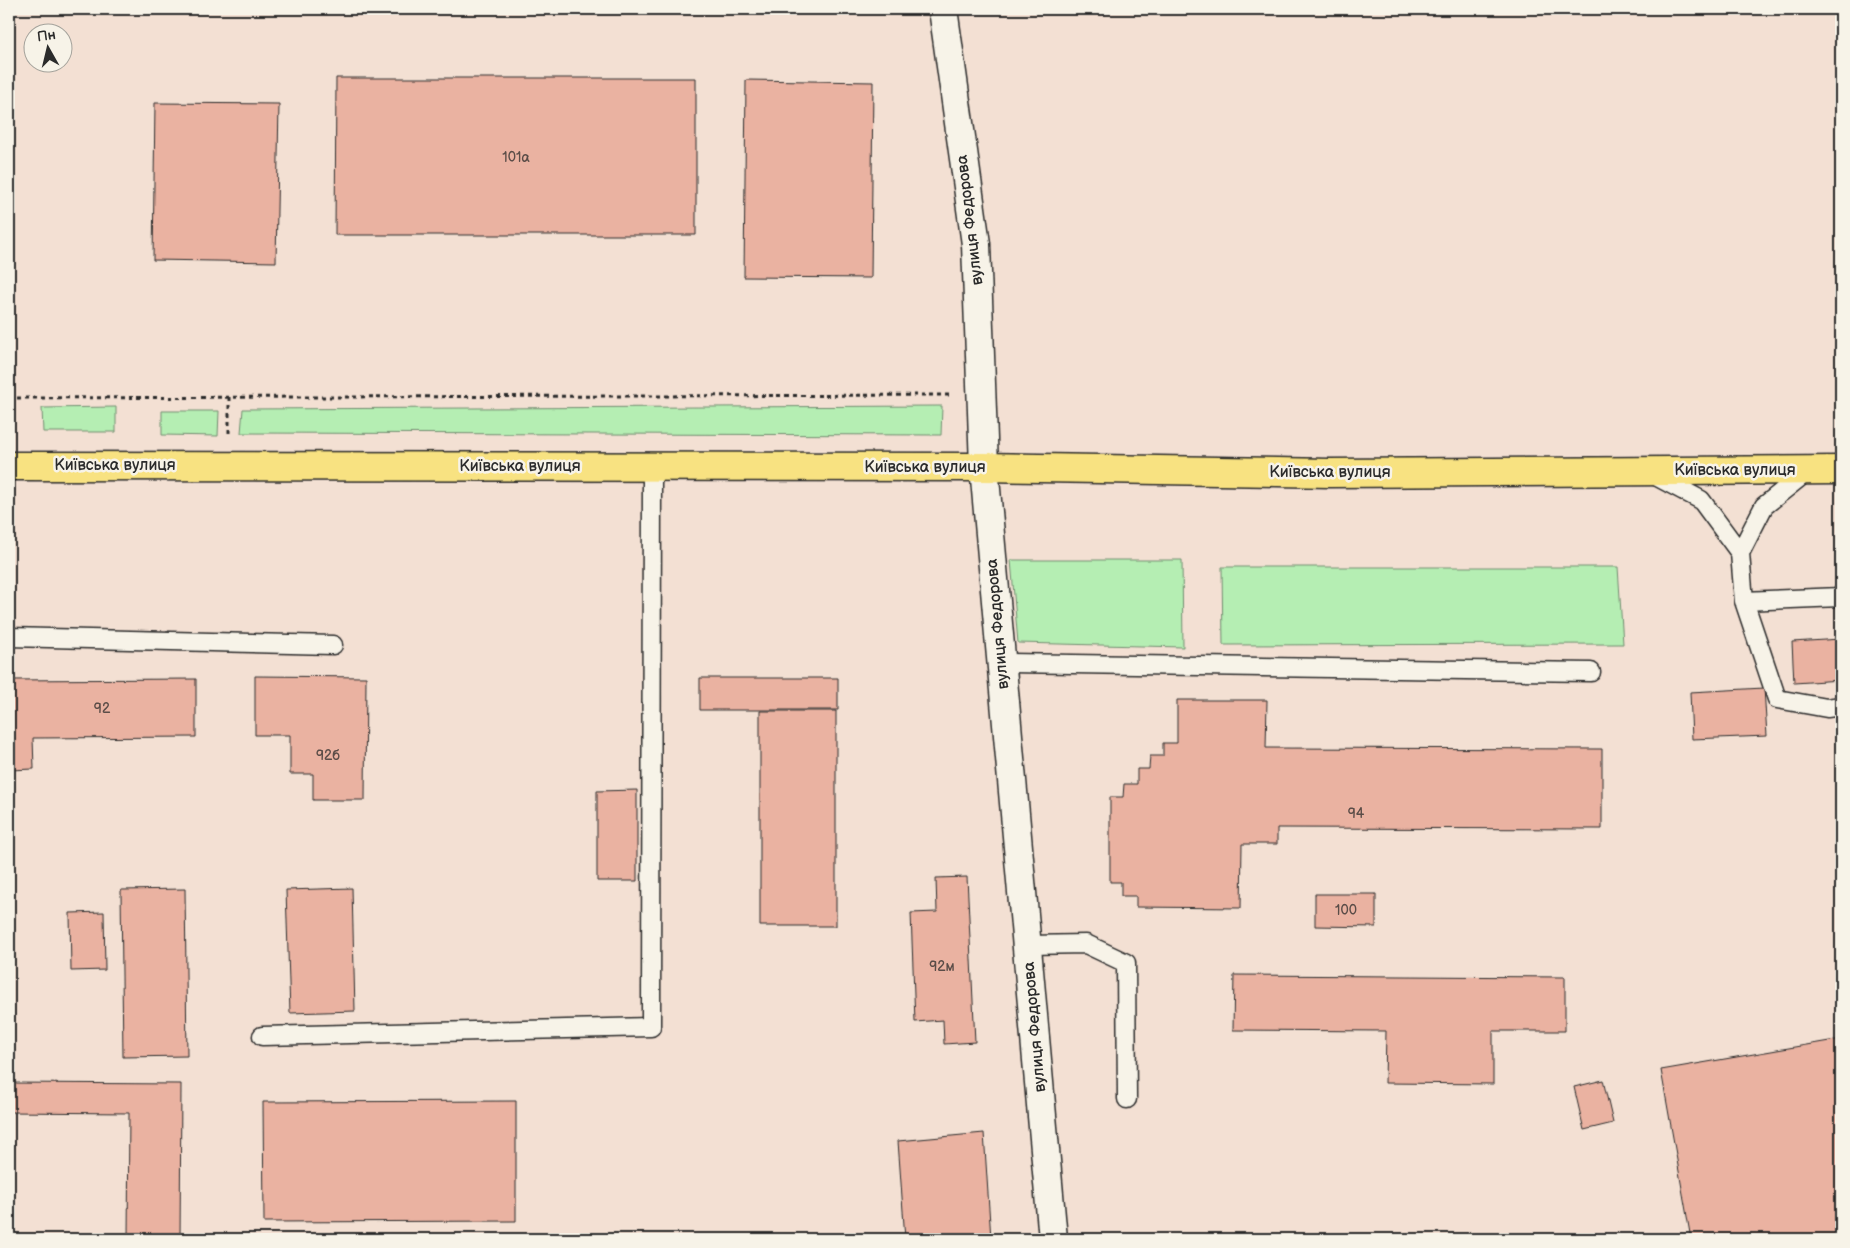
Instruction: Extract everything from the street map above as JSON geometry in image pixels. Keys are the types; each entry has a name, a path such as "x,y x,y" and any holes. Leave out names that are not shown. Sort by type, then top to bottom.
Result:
{"main road":[{"name":"Київська вулиця","path":"9,466 652,466 1330,473 1841,470"}],"street":[{"name":"вулиця Федорова","path":"943,9 976,244 984,468 1053,1239"}],"lane":[{"path":"262,1036 651,1027 652,466"},
{"path":"1740,553 1764,506 1809,470"},
{"path":"1647,471 1701,500 1740,553 1744,601 1777,699 1827,708 1841,706"},
{"path":"1744,601 1841,597"},
{"path":"9,637 333,645"},
{"path":"1002,663 1591,672"},
{"path":"1028,945 1086,944 1126,963 1127,1099"}],"path":[{"path":"9,398 982,395"},
{"path":"229,397 229,436"}],"green space":[{"path":"942,406 941,435 241,433 243,409"},
{"path":"116,407 116,432 43,432 42,408"},
{"path":"162,411 219,411 218,436 162,435"},
{"path":"1011,560 1182,560 1183,647 1018,643"},
{"path":"1222,567 1618,567 1623,644 1223,645"}],"building":[{"path":"336,78 696,78 696,235 335,235"},
{"path":"746,80 873,82 871,278 744,277"},
{"path":"155,103 279,104 276,262 153,260"},
{"path":"1841,639 1841,680 1794,683 1792,642"},
{"path":"255,676 366,677 365,800 313,800 313,774 290,774 290,735 255,735"},
{"path":"700,678 838,678 838,710 700,710"},
{"path":"196,679 196,737 33,738 34,769 9,770 9,680"},
{"path":"1764,688 1767,736 1692,739 1690,692"},
{"path":"1177,700 1267,700 1266,748 1602,749 1602,829 1277,828 1277,844 1242,844 1241,908 1136,907 1136,896 1121,896 1121,882 1110,882 1110,797 1123,797 1124,784 1137,784 1137,769 1149,769 1150,756 1163,756 1163,743 1177,743"},
{"path":"760,711 836,711 836,926 760,926"},
{"path":"637,790 637,881 597,881 597,791"},
{"path":"967,877 975,1042 944,1044 943,1020 915,1022 911,913 937,912 936,878"},
{"path":"352,888 355,1011 290,1013 286,890"},
{"path":"185,889 187,1056 123,1057 121,890"},
{"path":"1315,894 1376,894 1376,927 1315,926"},
{"path":"104,912 105,970 71,971 70,913"},
{"path":"1234,975 1565,977 1565,1031 1493,1031 1493,1084 1385,1083 1386,1031 1233,1030"},
{"path":"1841,1039 1841,1239 1691,1239 1661,1070"},
{"path":"1603,1080 1613,1123 1584,1130 1574,1087"},
{"path":"9,1083 181,1084 180,1239 128,1239 129,1113 9,1112"},
{"path":"516,1101 516,1221 264,1222 263,1102"},
{"path":"984,1133 991,1239 905,1239 898,1141"}]}
